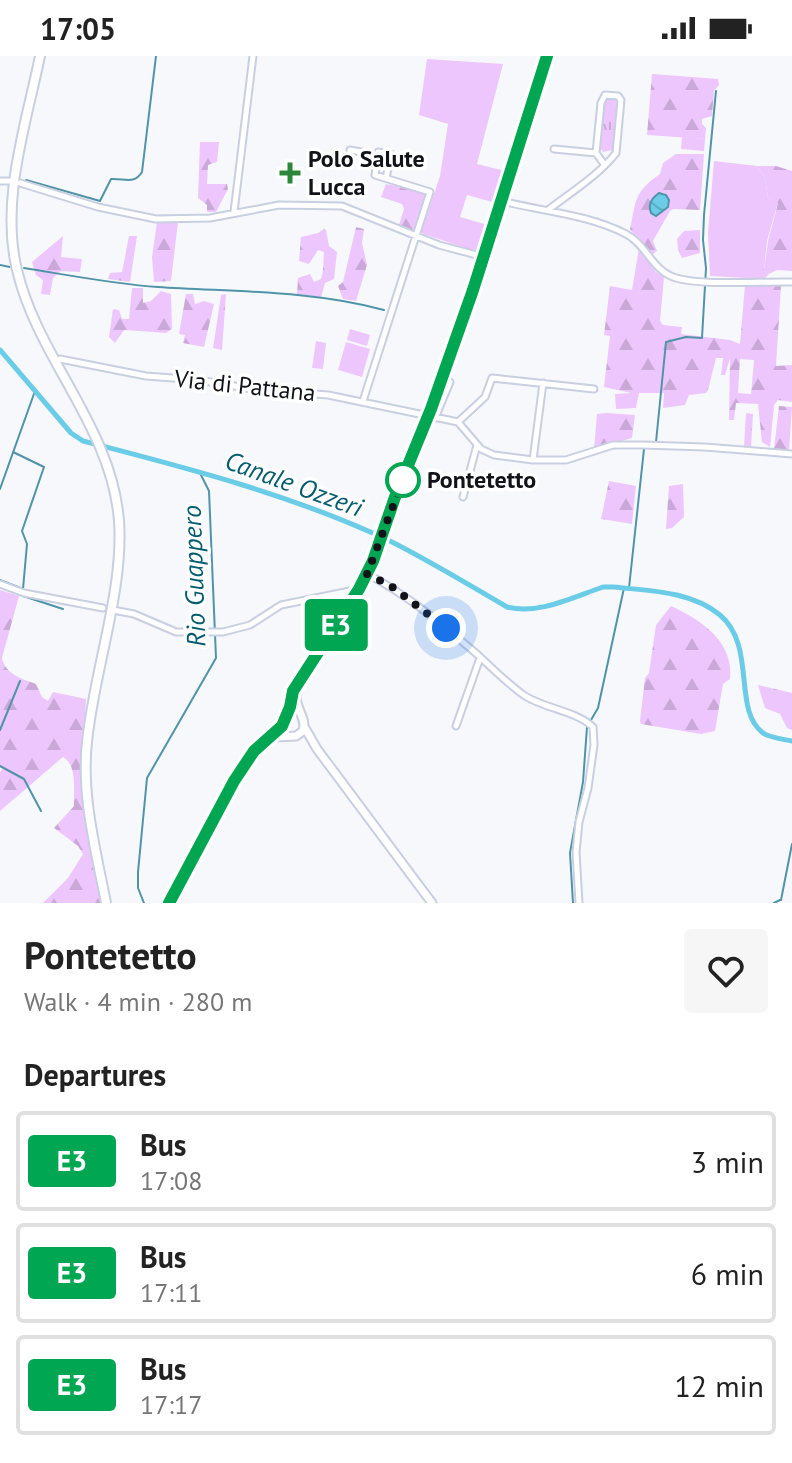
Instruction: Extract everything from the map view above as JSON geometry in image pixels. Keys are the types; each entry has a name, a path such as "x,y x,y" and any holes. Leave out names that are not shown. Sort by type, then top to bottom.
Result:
{"main road":[{"path":"40,56 13,191 13,247 17,273 31,310 107,464 117,500 119,550 88,733 86,767 89,807 106,903"},
{"path":"169,903 234,781 254,751 282,726 293,691 367,574 432,417 547,56"},
{"path":"299,682 296,700 305,728 317,749 432,903"},
{"path":"287,716 301,716"},
{"path":"282,726 285,732 306,740 317,749"},
{"path":"269,738 294,736 305,728"}],"street":[{"path":"234,212 253,56"},
{"path":"547,210 604,164 616,153 621,100 618,96 605,95 602,100 596,153 604,164"},
{"path":"554,149 596,153"},
{"path":"350,150 378,155"},
{"path":"363,401 430,192 375,175 378,152 391,154 386,178"},
{"path":"0,181 11,181"},
{"path":"20,183 98,207 156,219 210,218 279,205 342,206 459,252 484,257"},
{"path":"502,201 595,221 627,234 667,274 701,280 792,282"},
{"name":"Via di Pattana","path":"60,359 146,376 199,380 252,389 293,390 363,401 458,422"},
{"path":"594,389 492,378 485,397 458,422 485,453 533,460 566,460 613,445 705,447 792,454"},
{"path":"432,417 450,382"},
{"path":"533,460 543,383"},
{"path":"463,497 478,444"},
{"path":"367,574 391,586 525,695 550,709 585,720 593,727 594,745 576,852 579,903"},
{"path":"2,585 24,593 103,608"},
{"path":"341,597 359,589"},
{"path":"113,610 134,614 176,632 223,632 250,625 281,605 328,596 351,602"},
{"path":"341,597 342,615"},
{"path":"456,726 480,658"}],"green space":[{"path":"427,59 503,64 477,164 505,171 496,203 467,195 460,217 488,225 480,250 471,250 421,233 440,176 448,124 419,115"},
{"path":"652,74 718,79 712,116 702,119 706,128 705,139 647,135"},
{"path":"614,98 619,104 613,150 603,152 600,148 604,103 606,99"},
{"path":"682,137 705,139 704,151 681,149"},
{"path":"200,142 219,142 217,162 208,165 207,184 227,184 228,189 216,212 207,212 207,205 198,198"},
{"path":"676,154 704,154 700,210 670,211 653,241 657,251 653,254 630,230 634,211 641,192 660,174 663,163"},
{"path":"714,161 757,166 765,178 768,198 778,202 767,241 764,271 769,274 764,279 710,276 708,233"},
{"path":"757,166 776,166 792,171 792,271 777,270 769,274 764,271 778,203 768,198 765,178"},
{"path":"386,184 422,191 425,195 413,231 399,225 404,209 402,204 381,197"},
{"path":"157,222 178,222 171,281 154,282 152,257"},
{"path":"356,227 364,229 362,243 367,265 356,301 343,299 338,286 343,282"},
{"path":"324,229 329,246 337,252 334,279 325,283 321,297 297,294 298,278 310,274 314,282 321,279 324,252 318,250 309,264 299,261 301,237"},
{"path":"700,230 700,253 682,258 677,239 684,231"},
{"path":"63,236 61,257 82,259 80,272 61,271 53,278 50,295 41,294 43,280 36,275 32,262"},
{"path":"129,236 137,236 130,282 108,279 110,273 122,272"},
{"path":"639,248 655,271 664,277 660,321 663,325 682,327 681,334 740,344 745,285 781,286 776,366 792,365 792,402 778,400 774,405 770,447 762,442 758,404 736,403 734,420 729,420 730,358 725,375 721,375 723,358 716,358 708,390 689,395 685,405 663,408 664,393 639,393 636,408 616,409 615,394 631,393 604,387 610,336 604,335 610,286 632,290","holes":["740,359 754,360 751,394 738,393"]},
{"path":"132,288 143,288 143,303 151,301 161,291 171,294 172,329 166,333 124,330 115,343 109,337 113,309 119,310 122,319 129,319"},
{"path":"186,294 193,294 195,304 204,301 214,304 204,347 183,343 185,335 179,334"},
{"path":"226,294 222,350 213,348 221,295"},
{"path":"350,329 370,335 367,346 347,340"},
{"path":"316,341 326,343 323,369 312,368"},
{"path":"346,342 370,349 362,377 338,370"},
{"path":"779,406 792,407 789,451 774,449"},
{"path":"746,413 753,414 751,447 744,447"},
{"path":"597,414 635,415 632,438 594,449"},
{"path":"609,481 636,486 632,524 601,519"},
{"path":"683,484 684,517 672,528 666,529 669,486"},
{"path":"0,590 19,596 2,658 7,668 36,684 42,697 48,701 53,692 86,699 82,782 101,903 43,903 68,878 83,854 78,846 54,828 74,806 74,779 68,761 63,757 0,811 0,772 3,768 0,766"},
{"path":"671,606 704,625 727,654 730,679 723,684 715,731 701,734 641,724 645,678 649,673 656,625"},
{"path":"758,685 792,693 792,730 787,728 780,714 765,708"}],"water":[{"path":"659,193 669,200 668,207 656,216 651,213 650,204"}],"waterway":[{"path":"26,180 100,201 111,179 132,180 139,176 142,172 156,56"},
{"path":"645,442 656,442 666,342 686,337 702,338 706,268 704,215 716,91"},
{"path":"0,265 10,267"},
{"path":"24,268 141,286 301,295 384,310"},
{"name":"Canale Ozzeri","path":"0,350 71,433 83,441 200,472 316,510 390,541 507,607 544,607 603,587 670,594 709,607 731,628 738,643 748,709 754,723 766,735 792,741"},
{"path":"0,489 35,391"},
{"path":"629,588 644,449"},
{"path":"13,452 44,467 22,531 27,544 23,589"},
{"name":"Rio Guappero","path":"144,903 138,888 138,872 147,778 216,658 209,491 199,471"},
{"path":"0,580 23,589"},
{"path":"591,720 598,708 624,588"},
{"path":"23,596 63,609"},
{"path":"0,730 20,681"},
{"path":"573,903 570,853 583,782 587,727"},
{"path":"0,766 24,779 41,811"},
{"path":"181,898 198,853 246,770"},
{"path":"781,900 792,844"},
{"path":"774,903 780,900"}],"bus line":[{"name":"E3","path":"169,903 234,781 254,751 282,726 293,691 367,574 473,290 547,56"}],"place":[{"name":"Polo Salute Lucca","path":"290,173"},
{"name":"Pontetetto","path":"403,480"}],"route":[{"path":"403,480 367,574 391,586 446,628"}]}
